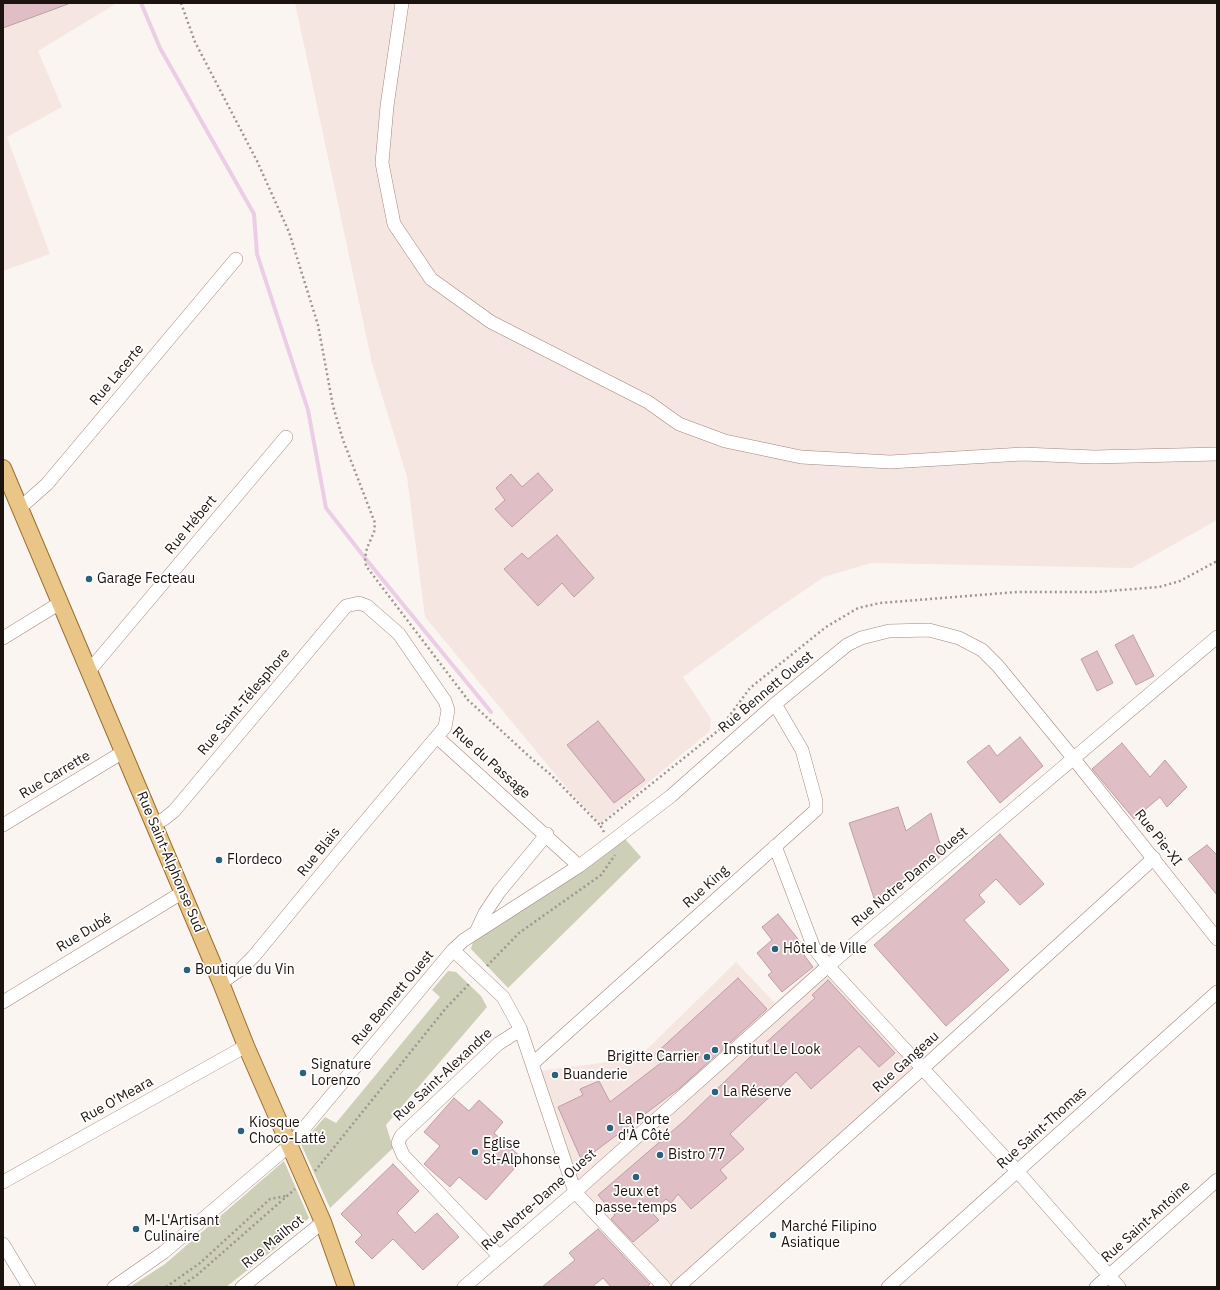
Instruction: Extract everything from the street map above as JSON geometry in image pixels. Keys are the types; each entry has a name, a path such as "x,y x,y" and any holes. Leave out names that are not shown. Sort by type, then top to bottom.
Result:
{"main road":[{"name":"Rue Saint-Alphonse Sud","path":"4,472 222,983 246,1046 306,1181 336,1256 346,1287"},
{"name":"Rue Saint-Alphonse Sud","path":"336,1256 354,1287"}],"street":[{"path":"402,3 387,106 382,163 394,224 432,279 491,322 648,402 680,424 725,441 801,458 890,462 1023,454 1094,458 1217,454"},
{"name":"Rue Lacerte","path":"20,508 46,484 236,259"},
{"name":"Rue Hébert","path":"89,671 286,437"},
{"path":"3,638 60,603"},
{"name":"Rue du Passage","path":"359,603 367,606 399,634 445,701 448,710 448,719 445,728 437,737 546,834 579,866"},
{"name":"Rue Saint-Télesphore","path":"154,824 164,819 174,811 346,606 359,603"},
{"name":"Rue Bennett Ouest","path":"114,1287 164,1252 290,1145 453,950 477,930 579,866 671,796 775,704 847,645 862,638 889,631 928,630 959,638 982,650 998,666 1074,758"},
{"name":"Rue Notre-Dame Ouest","path":"464,1287 575,1192 828,966 1217,637"},
{"name":"Rue King","path":"532,1064 816,810 816,801 802,750 775,704"},
{"name":"Rue Blais","path":"222,983 241,969 254,956 437,737"},
{"name":"Rue Carrette","path":"3,825 123,752"},
{"name":"Rue Pie-XI","path":"1074,758 1217,939"},
{"name":"Rue Bennett Ouest","path":"477,930 485,913 499,892 546,834"},
{"path":"775,846 814,948 828,966 1018,1172 1119,1287"},
{"name":"Rue Gangeau","path":"678,1287 923,1068 1154,858"},
{"name":"Rue Dubé","path":"3,1002 182,892"},
{"path":"453,950 503,997 520,1030 575,1192 664,1287"},
{"name":"Rue Saint-Thomas","path":"888,1287 1217,992"},
{"name":"Rue Saint-Alexandre","path":"499,1256 403,1155 398,1143 401,1136 498,1044 520,1030"},
{"name":"Rue O'Meara","path":"3,1182 246,1046"},
{"name":"Rue Saint-Antoine","path":"1096,1287 1217,1180"},
{"name":"Rue Mailhot","path":"242,1287 323,1222"},
{"path":"3,1244 29,1287"}],"path":[{"path":"180,1287 203,1270 286,1196 306,1181 446,1008 519,933 601,875 615,857 616,851 600,825 550,774 468,700 366,566 364,558 374,532 375,523 343,440 333,406 318,325 290,232 256,161 195,42 181,3"},
{"path":"600,825 719,730 750,688 826,627 858,608 880,603 1016,592 1131,591 1159,587 1180,581 1217,561"},
{"path":"166,1287 200,1263 270,1199 286,1196"}],"shaded area":[{"path":"3,3 117,3 38,51 62,107 7,137 50,254 3,271"},
{"path":"295,3 1217,3 1217,520 1132,568 871,563 824,577 771,613 683,677 711,719 710,731 600,823 570,792 425,617 407,477 372,363"},
{"path":"736,962 775,1003 818,963 918,1068 669,1287 576,1182 540,1071 638,1058"}],"green space":[{"path":"625,839 641,857 508,988 471,949 473,942"},
{"path":"448,971 456,972 481,996 487,1007 386,1125 393,1148 330,1208 301,1144 325,1117 336,1123 440,997 432,990"},
{"path":"284,1161 309,1218 277,1247 226,1287 130,1287 165,1264"}],"building":[{"path":"3,3 67,3 68,4 3,28"},
{"path":"538,473 553,490 512,527 495,509 505,500 496,488 511,474 522,487"},
{"path":"557,535 594,578 574,597 562,583 538,606 504,569 522,553 528,559"},
{"path":"1133,635 1154,676 1136,685 1115,645"},
{"path":"1097,651 1113,683 1097,691 1081,659"},
{"path":"598,721 645,780 614,803 567,745"},
{"path":"1020,737 1043,766 1000,803 967,762 989,745 997,756"},
{"path":"1122,743 1150,777 1165,760 1187,787 1167,807 1160,797 1134,819 1092,769"},
{"path":"898,807 906,831 931,813 943,854 923,872 922,868 876,904 849,823"},
{"path":"1000,834 1044,884 1020,905 996,879 979,895 985,902 964,920 1009,970 946,1026 874,945"},
{"path":"1207,845 1217,855 1217,895 1188,859"},
{"path":"778,914 806,949 807,952 804,955 813,967 782,992 768,975 772,972 757,953 772,940 762,927"},
{"path":"738,978 767,1009 681,1087 582,1161 558,1107 583,1095 580,1089 599,1081 610,1102 662,1062 655,1054"},
{"path":"828,980 895,1053 879,1067 859,1046 811,1089 796,1072 730,1134 744,1149 720,1170 727,1178 691,1209 678,1194 671,1203 666,1199 651,1212 659,1220 633,1242 611,1219 615,1215 598,1195 684,1121 749,1058 815,998 812,995"},
{"name":"Eglise St-Alphonse","path":"454,1098 469,1111 479,1100 503,1122 494,1133 523,1159 486,1200 459,1177 450,1187 424,1164 440,1146 424,1132"},
{"path":"393,1164 419,1191 397,1213 415,1233 437,1213 459,1237 423,1270 393,1239 372,1259 355,1242 362,1235 341,1214"},
{"path":"598,1229 650,1284 647,1287 611,1287 603,1278 592,1287 542,1287 575,1260 569,1253"}],"waterway":[{"path":"141,3 160,48 254,214 257,254 308,410 326,508 491,712"}],"place":[{"name":"Garage Fecteau","path":"89,579"},
{"name":"Flordeco","path":"219,860"},
{"name":"Hôtel de Ville","path":"775,949"},
{"name":"Boutique du Vin","path":"187,970"},
{"name":"Institut Le Look","path":"715,1050"},
{"name":"Brigitte Carrier","path":"707,1057"},
{"name":"Signature Lorenzo","path":"303,1073"},
{"name":"Buanderie","path":"555,1075"},
{"name":"La Réserve","path":"715,1092"},
{"name":"La Porte d'À Côté","path":"610,1128"},
{"name":"Kiosque Choco-Latté","path":"241,1131"},
{"name":"Eglise St-Alphonse","path":"475,1152"},
{"name":"Bistro 77","path":"660,1155"},
{"name":"Jeux et passe-temps","path":"636,1177"},
{"name":"M-L'Artisant Culinaire","path":"136,1229"},
{"name":"Marché Filipino Asiatique","path":"773,1235"}]}
